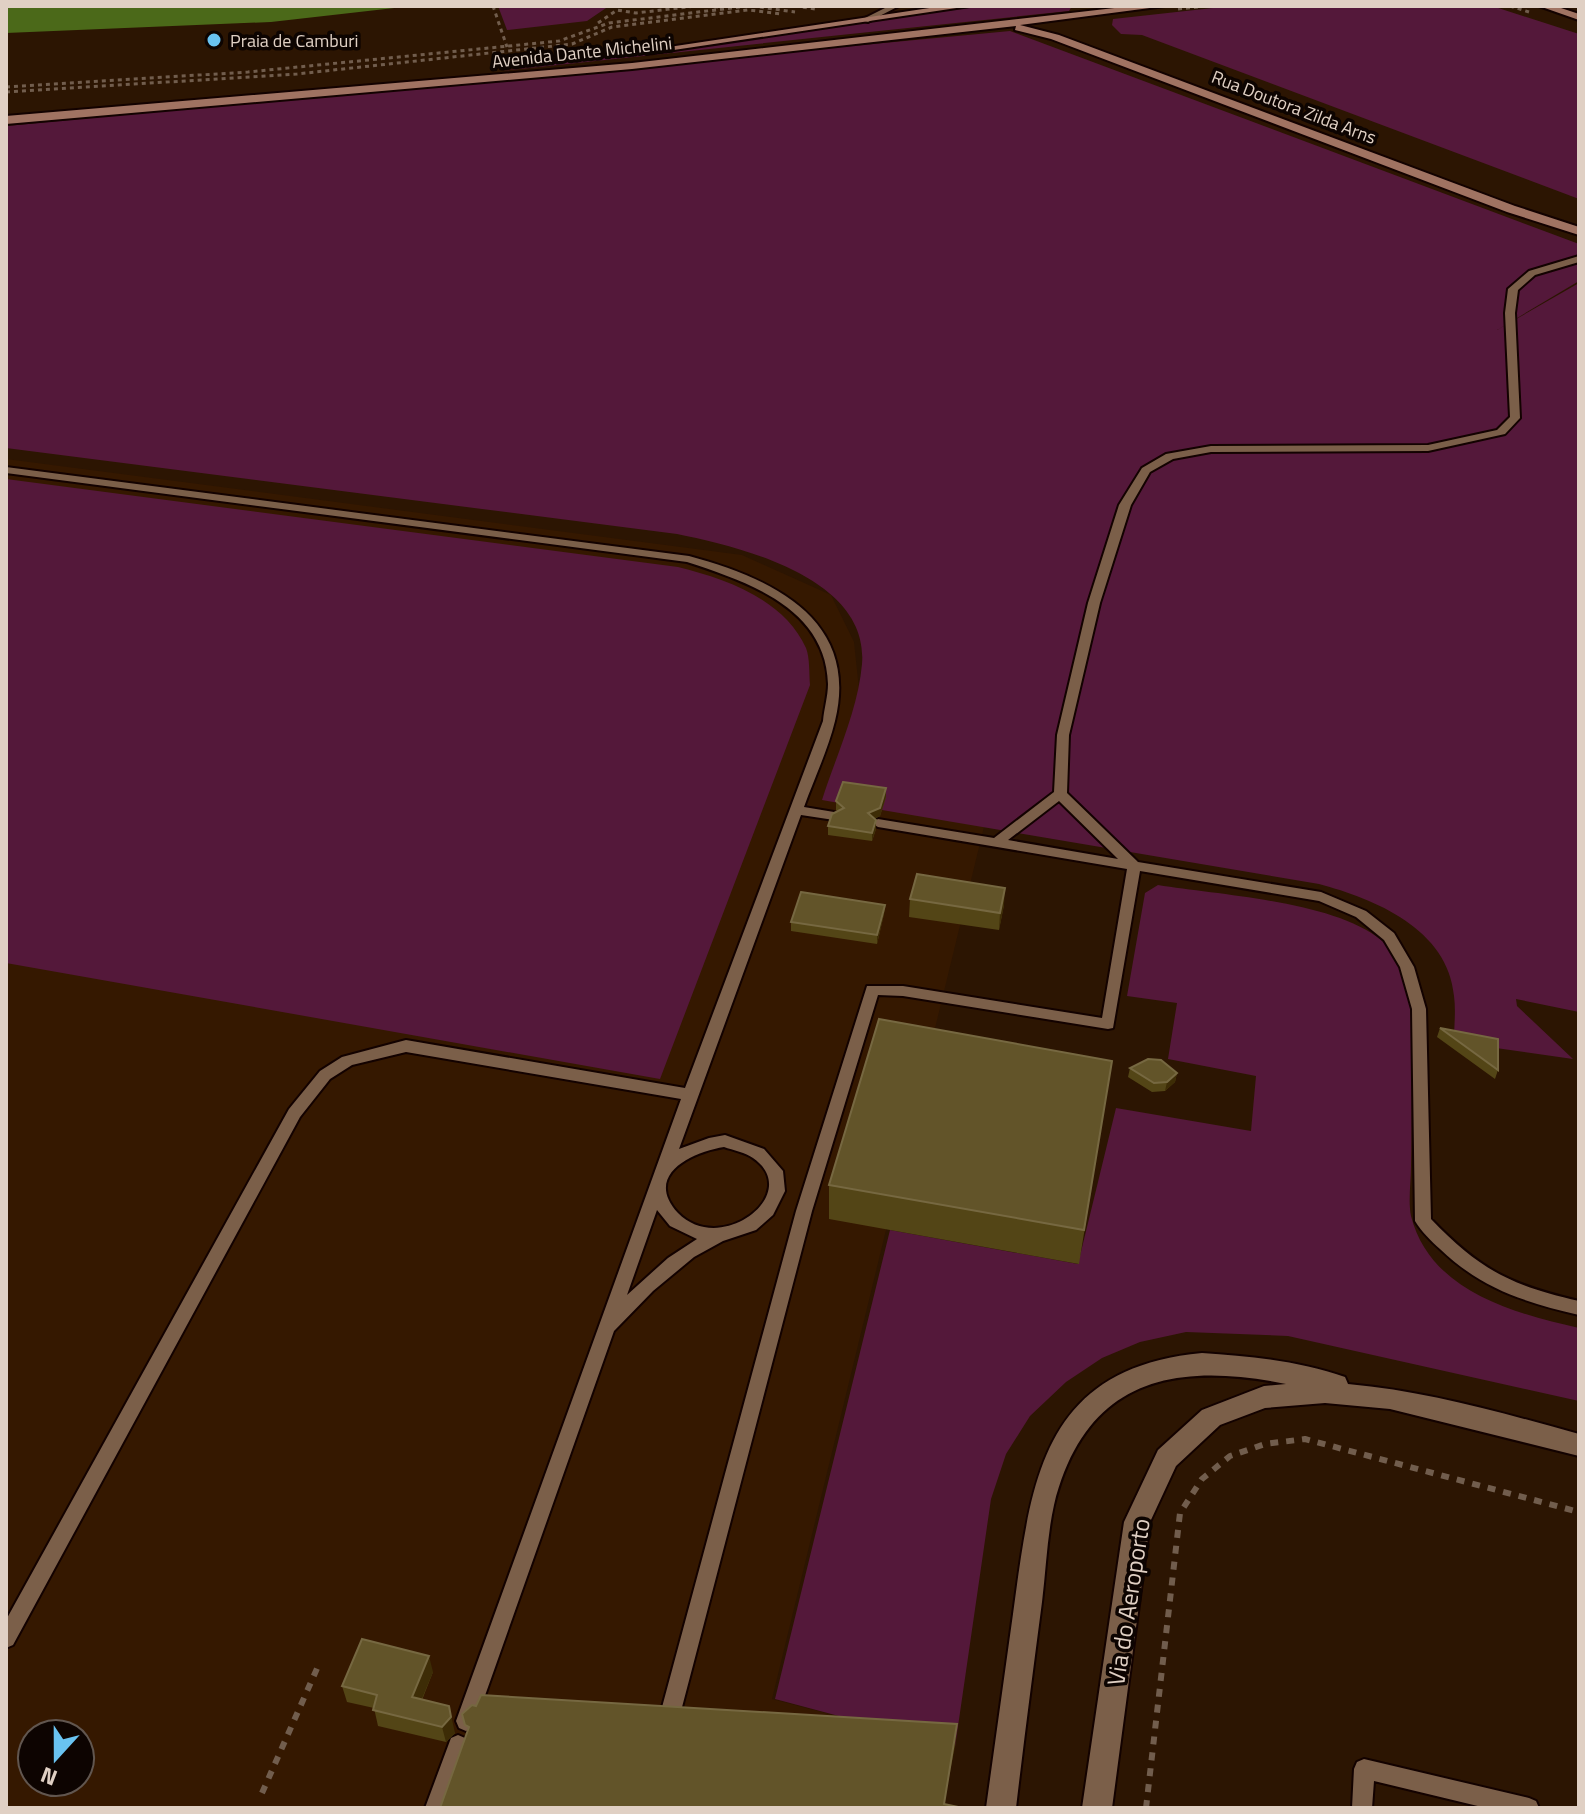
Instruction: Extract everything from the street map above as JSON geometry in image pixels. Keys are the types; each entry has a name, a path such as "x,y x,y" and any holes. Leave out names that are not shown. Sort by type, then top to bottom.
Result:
{"main road":[{"name":"Avenida Dante Michelini","path":"6,109 573,59 965,6"},
{"path":"1095,6 1083,15 1085,32 1153,73"},
{"name":"Avenida Dante Michelini","path":"6,120 632,66 1160,6"},
{"path":"1544,6 1579,17"},
{"path":"1573,6 1579,8"},
{"name":"Rua Doutora Zilda Arns","path":"995,25 1041,32 1525,214 1579,231"}],"street":[{"path":"1001,1808 1041,1506 1051,1477 1082,1417 1134,1376 1164,1366 1214,1362 1263,1367 1402,1401"},
{"name":"Via do Aeroporto","path":"1097,1808 1137,1522 1146,1492 1161,1465 1203,1420 1245,1400 1272,1393 1329,1393 1402,1401 1579,1445"}],"lane":[{"path":"865,20 895,6"},
{"path":"1134,866 1060,794 1063,735 1094,603 1125,505 1146,470 1170,456 1211,449 1428,448 1501,432 1515,418 1510,313 1513,289 1532,273 1579,259"},
{"path":"6,470 689,559 774,591 798,608 821,635 832,661 837,691 465,1725"},
{"path":"996,843 1060,794"},
{"path":"795,810 834,816"},
{"path":"878,823 1321,897 1358,910 1400,949 1412,974 1419,1009 1423,1221 1470,1269 1500,1287 1579,1308"},
{"path":"671,1711 800,1227 868,997 872,990 903,991 1108,1024 1134,866"},
{"path":"6,1639 294,1113 325,1075 347,1061 406,1046 690,1095"},
{"path":"605,1332 659,1274 689,1250 720,1235 743,1230 761,1220 774,1205 777,1179 763,1155 735,1143 702,1142 675,1157 659,1180 659,1196 666,1212 680,1224 699,1232 720,1235"},
{"path":"435,1808 458,1745"},
{"path":"1362,1808 1364,1769 1529,1808"}],"path":[{"path":"493,6 508,52"},
{"path":"6,89 248,72 559,41 594,26 617,10 636,13 696,6"},
{"path":"706,6 727,6"},
{"path":"594,26 748,6"},
{"path":"6,89 297,74 508,52 572,44 612,27 748,10 806,18"},
{"path":"1146,1808 1180,1513 1188,1495 1220,1460 1246,1447 1305,1439 1579,1512"},
{"path":"262,1793 319,1664"}],"shaded area":[{"path":"6,6 412,6 271,22 6,33"},
{"path":"498,6 609,6 587,21 507,30"},
{"path":"983,6 1072,6 1069,11 500,71"},
{"path":"1231,6 1492,6 1579,34 1579,199 1142,35 1121,34 1112,25 1113,19"},
{"path":"1010,31 1579,244 1579,281 1497,330 1579,283 1579,1012 1516,999 1517,1006 1573,1059 1496,1048 1495,1079 1494,1047 1454,1040 1454,996 1449,973 1438,952 1405,920 1341,890 882,810 885,797 839,803 822,800 846,733 860,681 859,634 845,609 823,589 766,558 677,534 6,448 6,126"},
{"path":"6,459 742,555 831,595 854,642 859,689 990,802 772,1699 955,1747 942,1808 6,1808"},
{"path":"6,479 678,567 734,585 783,616 806,648 810,685 660,1079 6,963"},
{"path":"1158,885 1275,902 1335,916 1360,927 1393,951 1407,977 1413,1005 1410,1204 1421,1242 1436,1263 1477,1294 1528,1315 1579,1328 1579,1401 1288,1336 1186,1332 1140,1342 1102,1358 1066,1382 1030,1416 1006,1454 991,1499 955,1747 775,1699 890,1230 1078,1264 1116,1108 1251,1131 1256,1076 1168,1059 1177,1003 1127,996 1145,893"}],"building":[{"path":"843,782 886,788 880,808 868,813 876,820 872,833 828,826 832,814 844,808 836,801"},
{"path":"917,874 1005,888 1000,913 910,899"},
{"path":"801,892 885,905 877,935 791,922"},
{"path":"879,1019 1112,1061 1084,1230 829,1185"},
{"path":"1440,1028 1498,1039 1498,1070"},
{"path":"1148,1059 1161,1060 1177,1073 1167,1082 1154,1083 1130,1068"},
{"path":"362,1639 429,1656 412,1697 449,1706 451,1717 442,1727 373,1710 377,1695 342,1686"},
{"path":"481,1695 957,1724 944,1804 963,1808 440,1808 469,1727 465,1725 462,1714 472,1705 476,1706"}],"place":[{"name":"Praia de Camburi","path":"214,40"}]}
